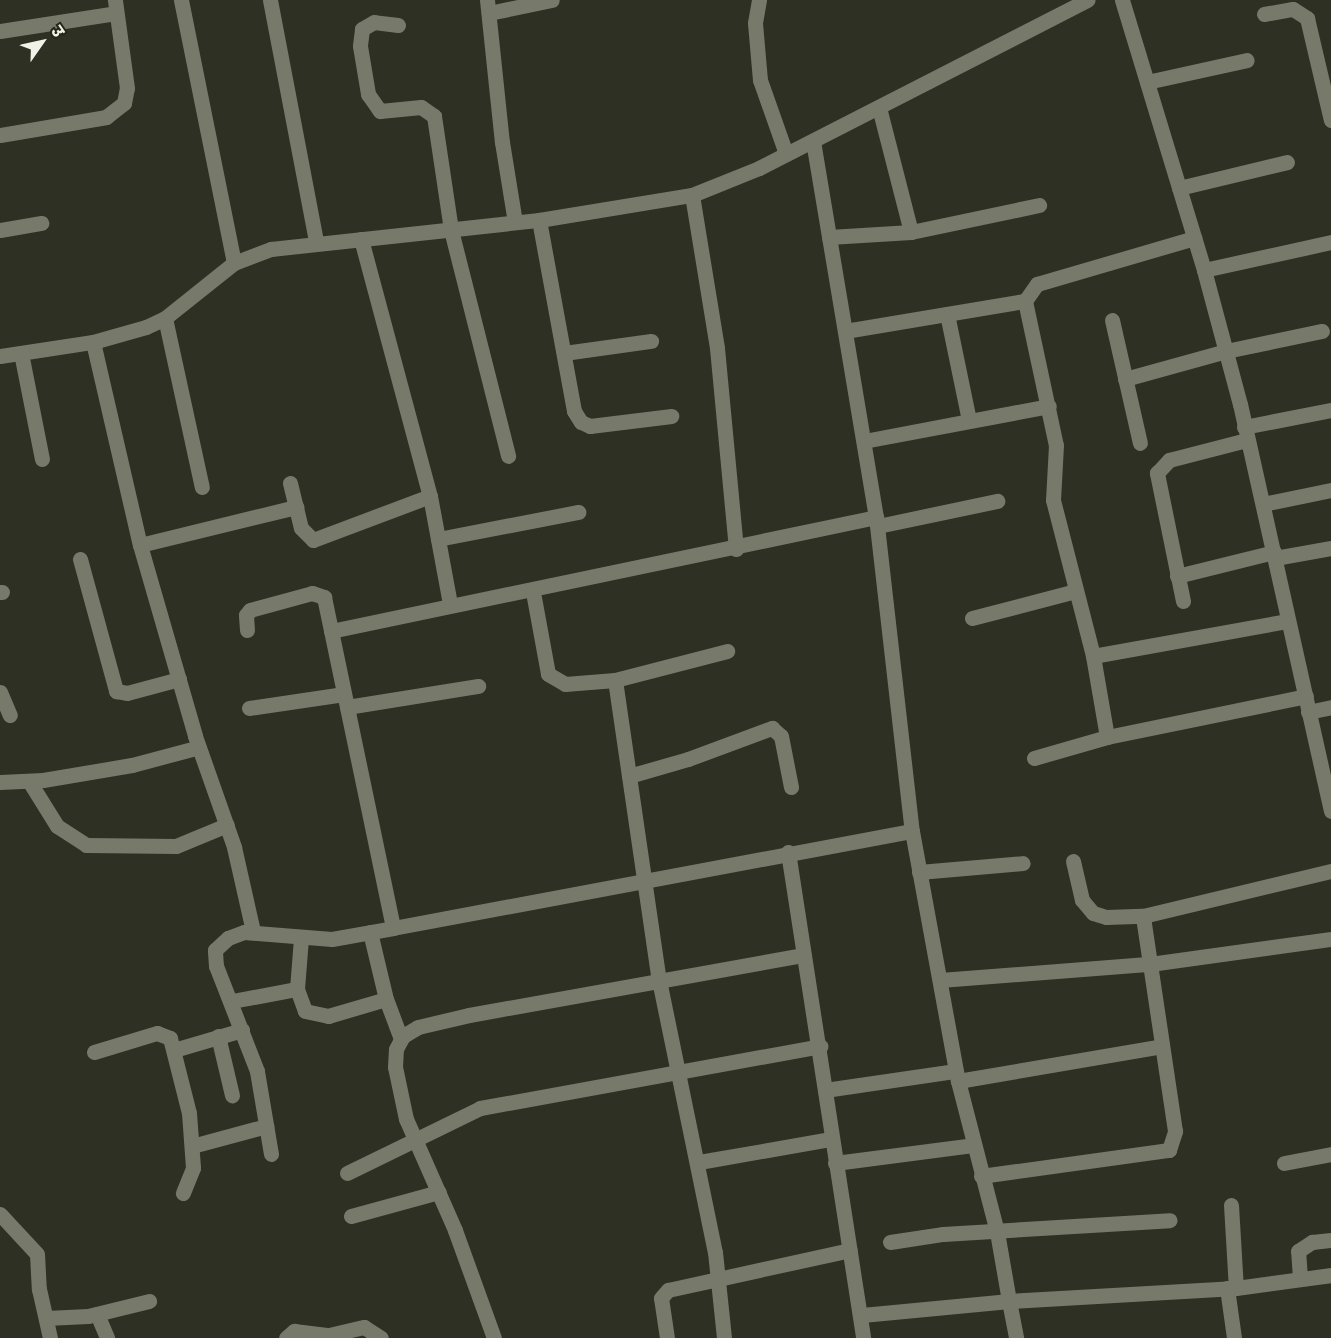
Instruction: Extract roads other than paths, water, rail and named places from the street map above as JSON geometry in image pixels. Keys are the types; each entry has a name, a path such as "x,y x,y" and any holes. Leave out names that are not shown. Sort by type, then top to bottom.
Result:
{"street":[{"path":"181,0 234,263"},
{"path":"270,0 316,241"},
{"path":"515,222 502,142 488,7 552,0"},
{"path":"759,0 755,22 760,80 786,154"},
{"path":"0,356 93,342 165,318 234,263 271,249 316,241 361,239 539,220 692,195 813,141 1089,0"},
{"path":"1122,0 1204,270 1226,351 1275,555 1308,712 1329,786 1331,811"},
{"path":"0,31 116,6 127,88 124,103 106,117 0,135"},
{"path":"1264,14 1293,9 1306,18 1331,120"},
{"path":"398,25 374,22 362,29 360,46 368,94 380,111 421,107 434,116 451,230 508,456"},
{"path":"1147,82 1247,60"},
{"path":"879,106 911,232"},
{"path":"813,141 877,521 912,831 957,1076 997,1232 1016,1338"},
{"path":"1179,188 1287,162"},
{"path":"692,195 717,348 736,549"},
{"path":"829,237 911,232 1039,205"},
{"path":"539,220 574,411 581,422 590,426 671,416"},
{"path":"0,230 41,224"},
{"path":"1107,737 1093,656 1053,500 1056,445 1025,301 1036,284 1194,238"},
{"path":"361,239 430,495 450,604"},
{"path":"1204,270 1331,242"},
{"path":"845,331 1025,301"},
{"path":"947,314 969,420"},
{"path":"165,318 202,487"},
{"path":"1112,320 1140,443"},
{"path":"1125,379 1226,351 1322,331"},
{"path":"564,353 651,341"},
{"path":"93,342 140,545 199,747 227,825 253,931"},
{"path":"21,353 42,459"},
{"path":"864,441 1049,406"},
{"path":"1183,601 1157,473 1169,460 1246,433 1331,410"},
{"path":"290,483 301,528 313,540 430,495"},
{"path":"1263,504 1331,489"},
{"path":"331,631 450,604 533,592 877,521 997,501"},
{"path":"140,545 296,507"},
{"path":"438,539 578,512"},
{"path":"1177,576 1275,555 1331,548"},
{"path":"80,559 116,691 127,693 179,679"},
{"path":"972,618 1076,591"},
{"path":"533,592 548,674 565,684 615,680 727,651"},
{"path":"247,630 246,615 250,610 312,593 324,597 393,928"},
{"path":"1093,656 1288,621"},
{"path":"615,680 628,776 647,879 659,980 699,1162 718,1278 724,1338"},
{"path":"249,708 477,686"},
{"path":"0,692 10,715"},
{"path":"1034,758 1107,737 1305,696"},
{"path":"1308,712 1331,707"},
{"path":"628,776 688,759 772,728 781,736 791,788"},
{"path":"0,782 29,781 132,765 199,747"},
{"path":"29,781 57,826 86,845 176,846 227,825"},
{"path":"271,1154 257,1071 232,1001 216,966 215,950 235,934 253,931 301,938 332,939 788,852 912,831"},
{"path":"788,852 819,1046 831,1139 862,1315 863,1338"},
{"path":"1073,861 1082,900 1093,913 1106,917 1143,916 1331,871"},
{"path":"920,872 1023,863"},
{"path":"981,1176 1169,1150 1174,1144 1175,1131 1143,916"},
{"path":"370,932 386,999 401,1039 395,1067 399,1097 439,1192 494,1338"},
{"path":"301,938 297,989 305,1011 318,1016 328,1016 386,999"},
{"path":"940,980 1150,964 1331,939"},
{"path":"401,1039 418,1027 459,1017 804,955"},
{"path":"232,1001 297,989"},
{"path":"174,1050 242,1030"},
{"path":"94,1052 157,1033 170,1038 187,1099 192,1146 191,1177 183,1193"},
{"path":"218,1036 232,1095"},
{"path":"347,1173 480,1108 678,1074 819,1046"},
{"path":"825,1090 957,1076 1162,1046"},
{"path":"192,1146 266,1126"},
{"path":"699,1162 831,1139"},
{"path":"835,1163 973,1145"},
{"path":"1284,1163 1331,1154"},
{"path":"351,1216 439,1192"},
{"path":"1231,1205 1231,1288 1234,1338"},
{"path":"0,1214 38,1254 46,1318 51,1338"},
{"path":"890,1242 943,1234 1170,1221"},
{"path":"1300,1278 1298,1251 1312,1242 1331,1240"},
{"path":"667,1338 661,1308 663,1293 718,1278 850,1251"},
{"path":"862,1315 1009,1301 1231,1288 1331,1275"},
{"path":"46,1318 97,1314 149,1301"},
{"path":"97,1314 107,1338"},
{"path":"286,1338 294,1331 329,1336 364,1327 381,1338"}]}
